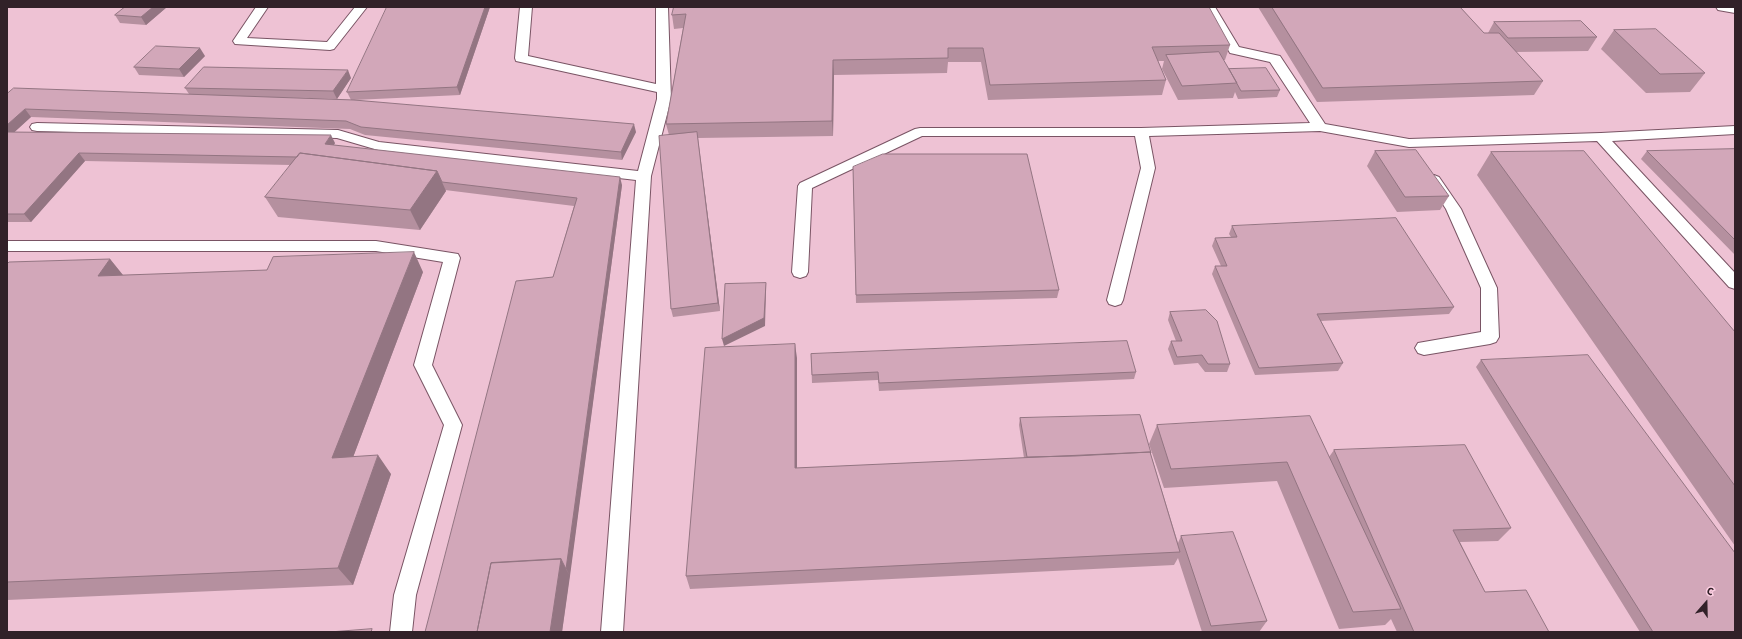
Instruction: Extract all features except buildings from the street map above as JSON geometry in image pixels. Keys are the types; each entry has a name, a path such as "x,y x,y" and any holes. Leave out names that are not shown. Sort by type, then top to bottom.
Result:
{"lane":[{"path":"262,7 239,42 330,46 361,7"},
{"path":"526,7 521,58 663,89"},
{"path":"612,632 644,176 664,99 662,7"},
{"path":"1209,7 1234,50 1275,59 1320,127"},
{"path":"1722,7 1735,9"},
{"path":"37,127 338,134 378,146 644,176"},
{"path":"800,272 805,186 920,132 1141,132 1320,127 1418,156 1601,137 1735,130"},
{"path":"1115,300 1148,168 1141,132"},
{"path":"1601,137 1735,283"},
{"path":"1418,156 1453,209 1489,288 1490,337 1424,348"},
{"path":"8,246 376,246 452,258 423,365 453,425 405,595 401,632"}]}
